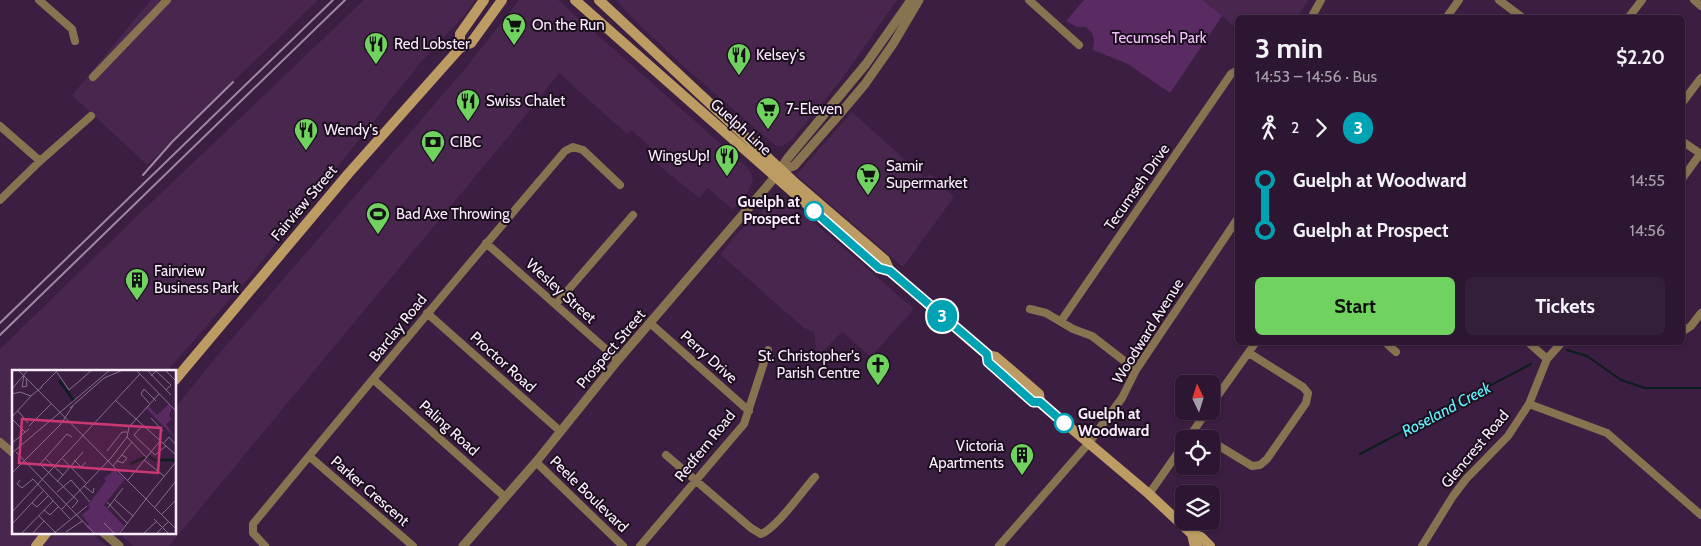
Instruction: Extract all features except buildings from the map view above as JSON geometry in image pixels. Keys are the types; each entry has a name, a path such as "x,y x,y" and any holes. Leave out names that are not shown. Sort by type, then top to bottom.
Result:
{"main road":[{"name":"Fairview Street","path":"460,48 460,34 484,0"},
{"name":"Fairview Street","path":"176,379 348,174 460,48 471,43 502,0"},
{"name":"Guelph Line","path":"575,0 778,174 885,260 890,271 987,354 988,362 1033,402 1040,402 1149,494 1192,534 1200,537 1210,546"},
{"name":"Guelph Line","path":"599,0 778,174"},
{"path":"36,546 45,534"},
{"name":"Guelph Line","path":"1192,534 1194,543 1197,546"}],"street":[{"path":"39,0 72,29 75,41"},
{"path":"93,77 167,0"},
{"name":"Prospect Street","path":"463,546 536,462 618,360 778,174 787,159 866,64 911,0"},
{"name":"Prospect Street","path":"778,174 794,166 849,104 893,44 919,0"},
{"path":"1029,0 1079,45"},
{"path":"1313,15 1321,0"},
{"path":"1448,15 1459,0"},
{"path":"1499,0 1518,15"},
{"path":"1630,15 1642,0"},
{"path":"1694,0 1701,6"},
{"name":"Tecumseh Drive","path":"1061,321 1231,74 1235,72"},
{"path":"1685,99 1701,78"},
{"path":"0,200 40,161 91,116"},
{"path":"0,126 40,161"},
{"path":"1685,142 1701,154 1685,175"},
{"name":"Barclay Road","path":"265,546 253,532 253,524 564,151 573,147 583,150 620,184"},
{"path":"556,304 634,215"},
{"name":"Woodward Avenue","path":"999,546 1088,444 1122,398 1136,370 1235,222"},
{"name":"Wesley Street","path":"486,243 618,360"},
{"path":"1030,309 1046,313 1073,329 1092,336 1136,370"},
{"name":"Proctor Road","path":"427,313 560,431"},
{"path":"1685,330 1691,326 1701,313"},
{"name":"Perry Drive","path":"650,323 749,411"},
{"path":"1220,393 1254,345"},
{"path":"1388,345 1396,352"},
{"path":"1531,345 1547,359"},
{"name":"Glencrest Road","path":"1422,546 1462,484 1508,436 1529,404 1547,359 1559,345"},
{"name":"Redfern Road","path":"640,546 744,424 768,350"},
{"path":"1220,447 1252,466 1260,465 1267,459 1306,402 1308,393 1303,387 1249,353"},
{"name":"Paling Road","path":"374,380 505,496"},
{"path":"1529,404 1607,433 1701,514"},
{"path":"0,442 12,452"},
{"path":"666,455 751,528 761,534 768,532 815,476"},
{"name":"Parker Crescent","path":"309,456 413,546"},
{"path":"1149,494 1175,457"},
{"name":"Peele Boulevard","path":"536,462 623,546"},
{"path":"105,534 118,546"}],"shaded area":[{"path":"151,0 318,0 147,165 72,95"},
{"path":"364,0 475,0 464,16 421,62 248,279 168,370 12,370 12,534 92,534 107,546 0,546 0,349"},
{"path":"519,0 558,0 747,167 751,172 753,180 749,191 733,210 708,188 699,198 651,159 657,153 631,130 627,134 559,73 169,546 133,546 120,534 176,534 176,407 216,357 464,70"},
{"path":"616,0 897,0 842,79 792,140 782,146 776,146 684,67 632,18"},
{"path":"1203,0 1308,0 1299,15 1235,15 1235,27"},
{"path":"852,112 925,178 930,174 954,197 903,267 796,175"},
{"path":"777,198 787,199 914,309 871,357 842,332 817,357 814,332 804,328 720,254 739,232"}],"green space":[{"name":"Tecumseh Park","path":"1084,0 1203,0 1222,16 1170,93 1128,64 1093,50 1094,41 1092,33 1086,27 1077,27 1066,21"}],"waterway":[{"name":"Roseland Creek","path":"1567,350 1587,356 1621,380 1645,388 1701,388"},
{"name":"Roseland Creek","path":"1360,454 1531,364"}],"railway":[{"path":"0,323 333,0"},
{"path":"0,335 345,0"},
{"path":"143,175 172,142 233,82"}],"bus line":[{"name":"3","path":"814,211 879,268 890,271 987,354 988,362 1033,402 1040,402 1064,423"}],"place":[{"name":"On the Run","path":"514,46"},
{"name":"Red Lobster","path":"376,65"},
{"name":"Kelsey's","path":"739,76"},
{"name":"Swiss Chalet","path":"468,122"},
{"name":"7-Eleven","path":"768,130"},
{"name":"Wendy's","path":"306,151"},
{"name":"CIBC","path":"433,163"},
{"name":"WingsUp!","path":"727,177"},
{"name":"Samir Supermarket","path":"868,196"},
{"name":"Guelph at Prospect","path":"814,211"},
{"name":"Bad Axe Throwing","path":"378,235"},
{"name":"Fairview Business Park","path":"137,301"},
{"name":"St. Christopher's Parish Centre","path":"878,386"},
{"name":"Guelph at Woodward","path":"1064,423"},
{"name":"Victoria Apartments","path":"1022,476"}]}
